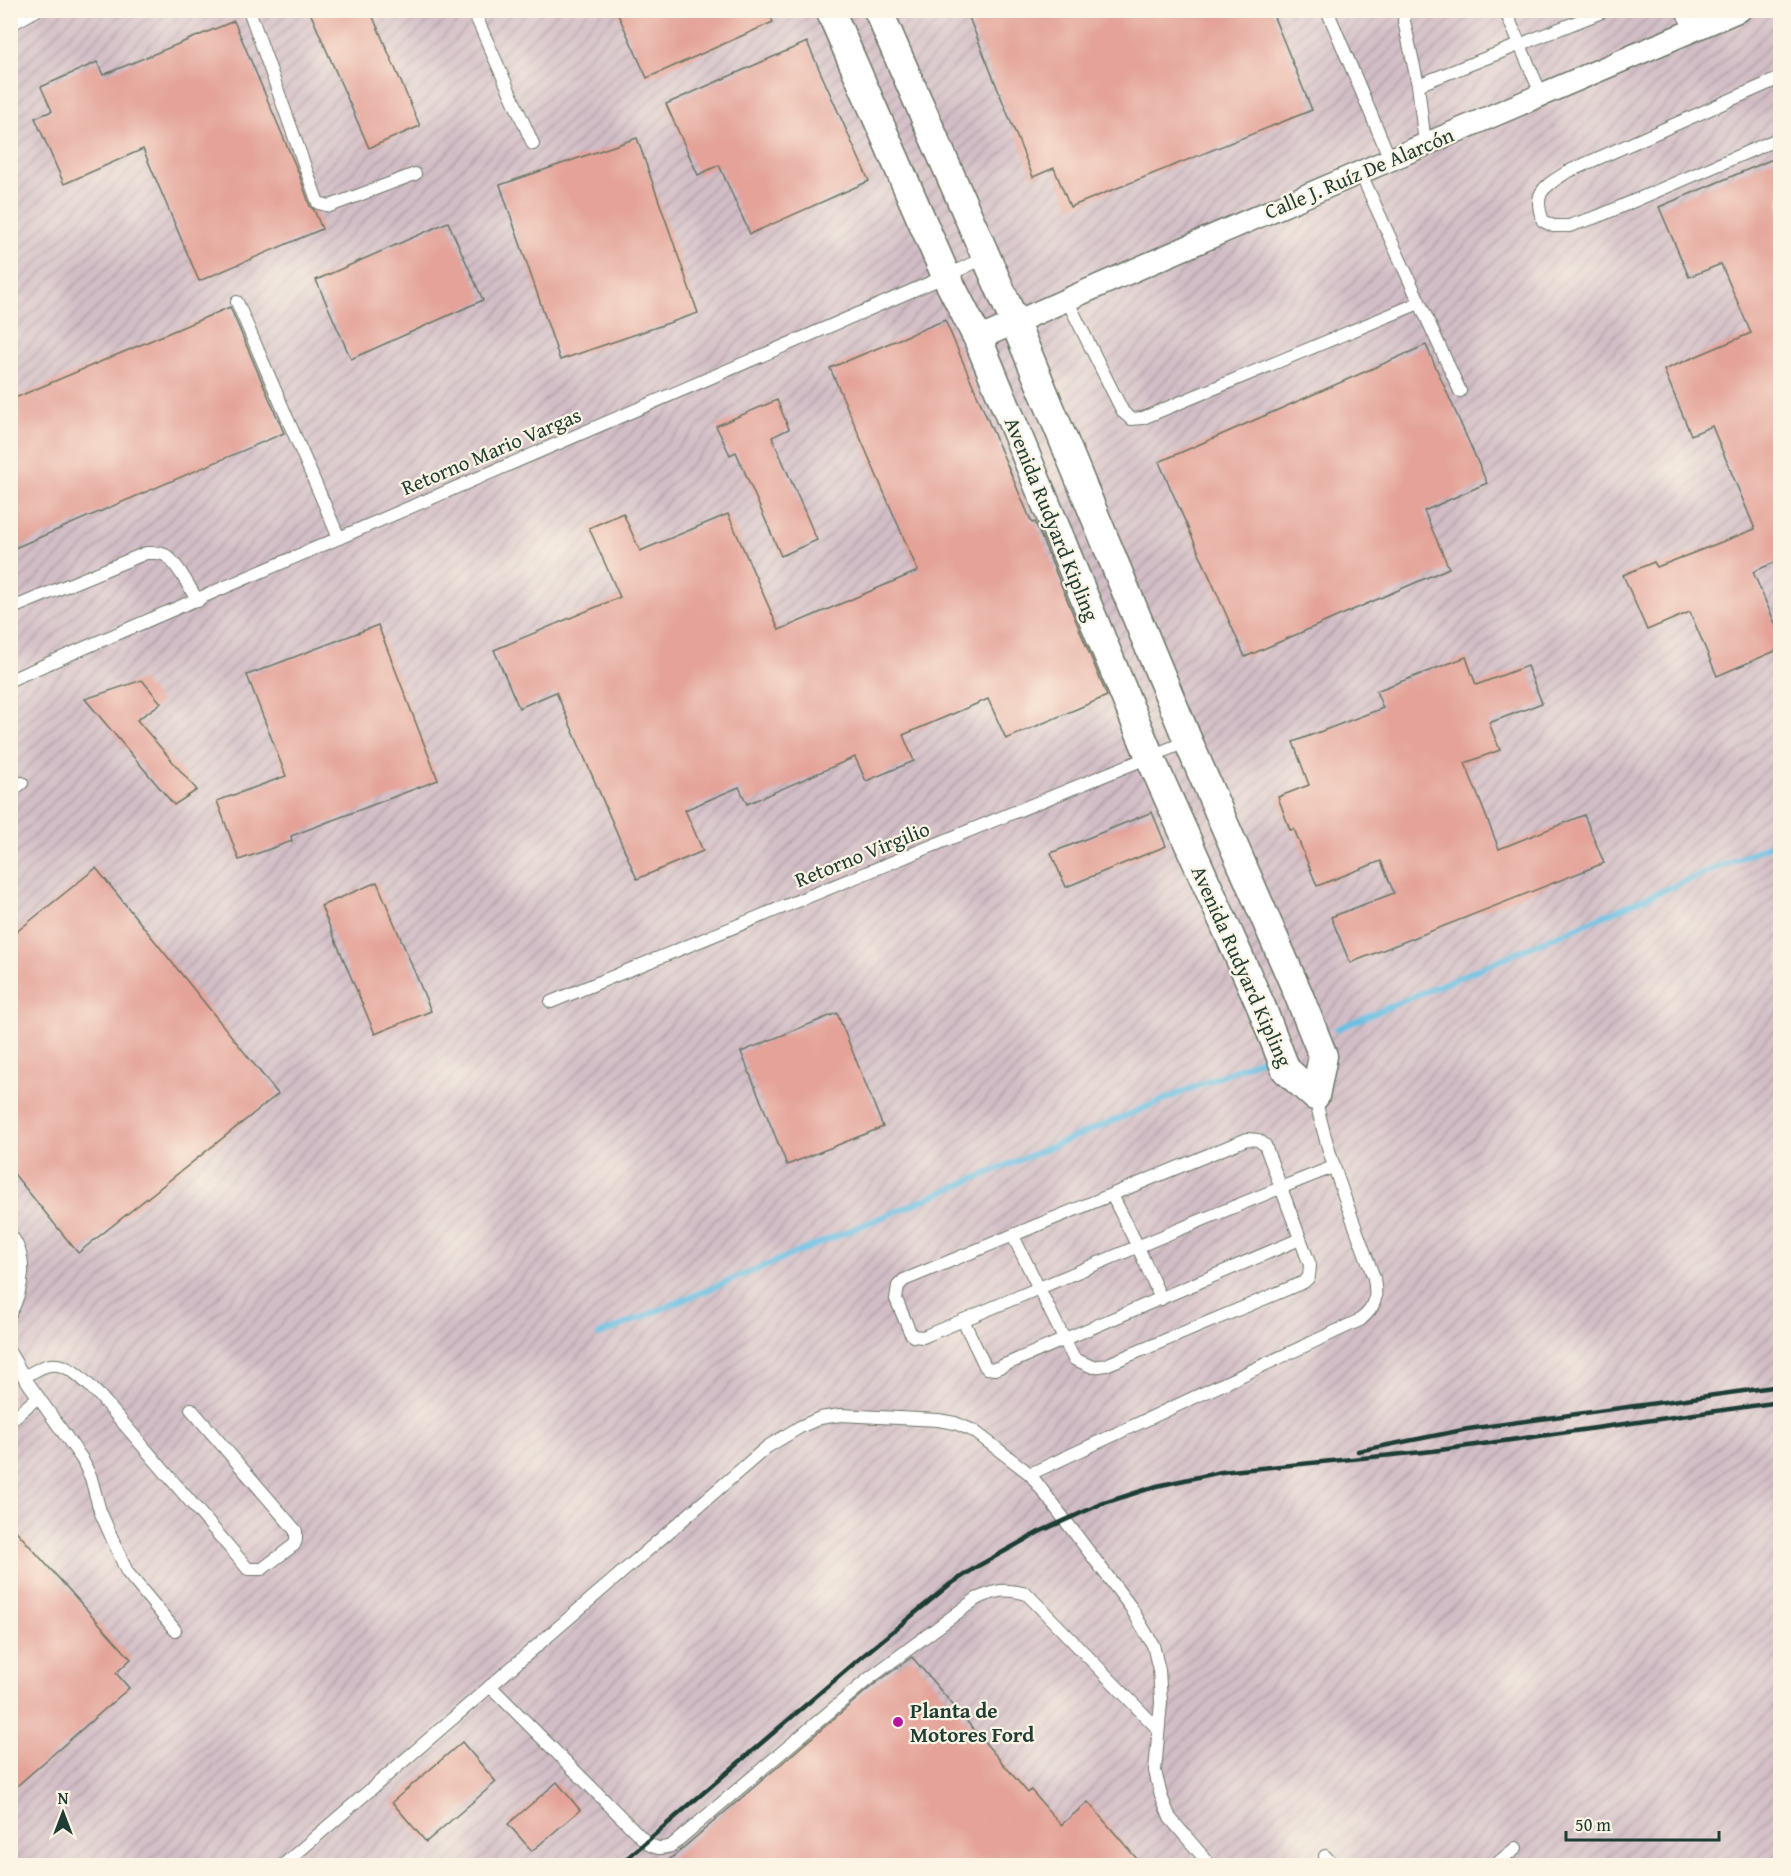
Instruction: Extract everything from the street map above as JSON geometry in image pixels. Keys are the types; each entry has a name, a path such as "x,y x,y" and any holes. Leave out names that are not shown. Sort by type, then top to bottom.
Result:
{"street":[{"name":"Avenida Rudyard Kipling","path":"830,10 946,276 978,339 1150,757 1261,1006 1286,1071 1315,1095 1323,1056 1297,991 1188,741 1015,323 878,10"},
{"name":"Calle J. Ruíz De Alarcón","path":"978,339 1390,159 1740,10"},
{"path":"1261,1006 1297,991"}],"lane":[{"path":"10,25 37,10"},
{"path":"249,10 318,203 330,206 415,174"},
{"path":"472,10 533,144"},
{"path":"1327,10 1390,159"},
{"path":"1405,10 1404,21 1418,85 1425,144"},
{"path":"1505,10 1542,96"},
{"path":"1418,85 1607,10"},
{"path":"1681,10 1692,31"},
{"path":"1780,78 1567,172 1547,185 1539,196 1538,207 1543,221 1553,226 1569,226 1616,210 1780,138"},
{"path":"1360,172 1460,391"},
{"name":"Retorno Mario Vargas","path":"10,680 986,257"},
{"path":"1067,300 1123,412 1131,419 1143,418 1419,303"},
{"path":"237,302 339,538"},
{"path":"10,609 146,554 157,552 171,560 198,600"},
{"name":"Retorno Virgilio","path":"551,1002 1188,741"},
{"path":"10,792 22,783"},
{"path":"1030,1474 1360,1320 1371,1310 1377,1296 1374,1278 1333,1167 1315,1095"},
{"path":"1014,1236 1038,1289 1074,1359 1094,1367 1106,1365 1304,1282 1309,1277 1310,1265 1300,1239 1281,1188 1265,1145 1258,1140 1247,1139 904,1280 898,1286 896,1299 913,1336 922,1337 1038,1289 1138,1247 1281,1188 1333,1167"},
{"path":"1112,1195 1161,1299"},
{"path":"10,1234 18,1244 22,1256 22,1272 21,1289 10,1314"},
{"path":"963,1320 985,1366 995,1369 1300,1239"},
{"path":"10,1353 24,1377 82,1459 91,1478 100,1511 127,1572 175,1630"},
{"path":"24,1377 47,1365 57,1365 72,1371 100,1396 248,1569 262,1569 294,1545 296,1531 190,1408"},
{"path":"10,1421 38,1397"},
{"path":"282,1866 767,1447 820,1418 840,1415 938,1420 955,1423 974,1431 1030,1474 1130,1606 1153,1645 1159,1670 1161,1702 1155,1771 1161,1796 1170,1818 1211,1866"},
{"path":"490,1686 651,1847 658,1848 671,1846 867,1680 976,1599 995,1591 1008,1589 1027,1594 1158,1729"},
{"path":"1494,1866 1516,1848"}],"shaded area":[{"path":"11,11 1780,11 1780,1865 11,1865"}],"building":[{"path":"309,10 370,10 420,126 369,148"},
{"path":"616,10 768,10 773,22 647,78"},
{"path":"966,10 1271,10 1312,110 1070,207 1054,168 1033,177"},
{"path":"234,21 299,174 310,206 322,229 199,281 143,149 64,184 35,118 52,111 41,87 97,62 103,75"},
{"path":"807,42 869,181 750,234 719,165 698,175 666,104"},
{"path":"637,138 698,313 560,360 500,185"},
{"path":"1780,156 1780,560 1753,572 1780,635 1780,649 1717,676 1690,612 1647,630 1623,575 1654,562 1657,567 1755,529 1712,426 1691,435 1664,370 1751,333 1721,264 1689,277 1659,207"},
{"path":"448,222 483,300 351,359 316,280"},
{"path":"230,307 284,433 10,550 10,400"},
{"path":"945,320 1032,523 1035,522 1107,696 1006,739 988,699 903,735 914,761 866,781 855,757 747,804 739,787 685,810 703,851 637,879 556,692 519,708 494,650 620,597 589,528 623,513 640,551 728,514 779,630 918,571 830,368"},
{"path":"1426,345 1487,483 1424,511 1449,568 1245,657 1159,462"},
{"path":"777,400 789,429 772,437 817,540 781,556 736,452 730,455 716,426"},
{"path":"378,625 438,780 291,836 292,841 239,860 217,801 286,776 247,675"},
{"path":"1466,657 1476,685 1527,666 1542,703 1489,723 1500,750 1465,763 1499,849 1584,815 1604,863 1350,963 1331,917 1394,893 1381,861 1317,886 1294,829 1290,830 1278,797 1309,785 1293,742 1383,708 1376,691"},
{"path":"142,680 161,703 137,720 197,790 174,805 85,699"},
{"path":"1152,812 1166,846 1066,887 1051,853"},
{"path":"96,868 278,1094 78,1253 10,1169 10,937"},
{"path":"377,882 431,1011 375,1034 321,906"},
{"path":"837,1013 883,1127 787,1165 741,1052"},
{"path":"10,1524 131,1659 116,1673 129,1688 10,1792"},
{"name":"Planta de Motores Ford","path":"912,1657 1028,1793 1031,1790 1061,1825 1088,1802 1143,1866 662,1866 872,1686"},
{"path":"462,1742 496,1782 426,1842 392,1802"},
{"path":"557,1782 580,1810 532,1851 508,1824"}],"waterway":[{"path":"1337,1029 1780,841"},
{"path":"599,1335 1264,1058"}],"railway":[{"path":"1358,1451 1468,1429 1780,1386"},
{"path":"618,1866 949,1585 1039,1532 1101,1504 1157,1486 1221,1472 1433,1451 1780,1402"}],"place":[{"name":"Planta de Motores Ford","path":"898,1722"}]}
